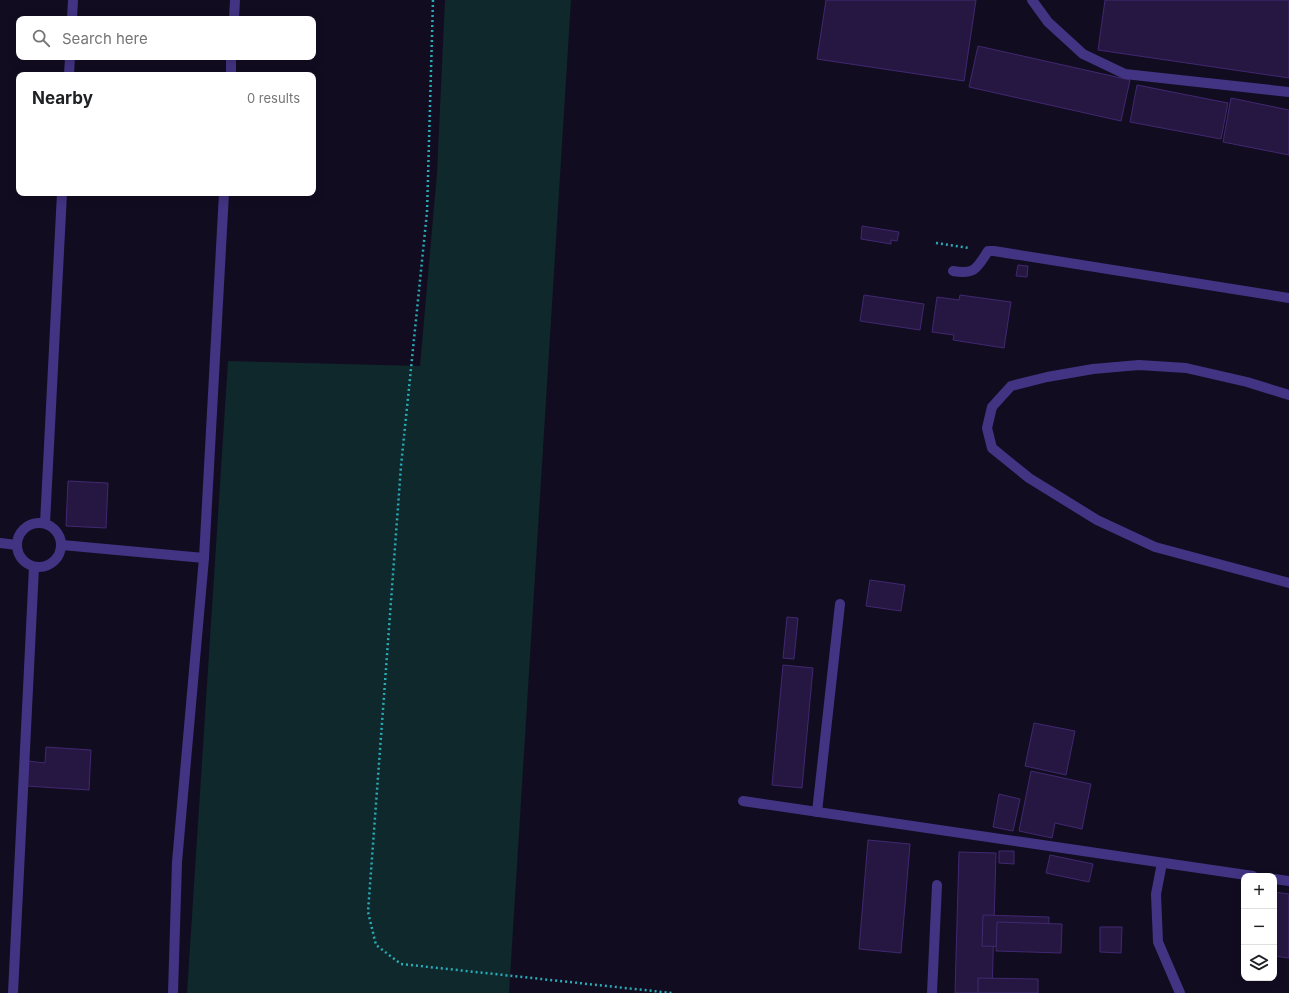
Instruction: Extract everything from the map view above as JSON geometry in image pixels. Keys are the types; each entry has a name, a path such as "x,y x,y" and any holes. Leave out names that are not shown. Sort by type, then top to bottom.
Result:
{"street":[{"path":"72,16 73,0"},
{"path":"234,0 234,16"},
{"path":"1032,0 1048,22 1083,54 1125,74 1289,92"},
{"path":"69,72 70,60"},
{"path":"230,72 232,60"},
{"path":"44,523 62,196"},
{"path":"173,993 177,862 204,558 224,196"},
{"path":"953,271 965,273 974,270 979,266 988,251 1030,256 1289,298"},
{"path":"1289,394 1247,382 1186,368 1139,365 1092,369 1047,377 1011,386 992,407 987,428 992,448 1029,478 1097,520 1155,547 1289,583"},
{"path":"38,522 44,523 57,531 62,545 61,552 54,562 48,566 34,567 22,559 17,545 21,532 25,527 38,522"},
{"path":"0,543 17,545"},
{"path":"62,545 204,558"},
{"path":"13,993 34,567"},
{"path":"817,812 840,604"},
{"path":"744,801 1241,874"},
{"path":"1162,862 1156,894 1158,942 1180,993"},
{"path":"1277,879 1289,881"},
{"path":"932,993 937,885"}],"path":[{"path":"433,0 427,212 400,466 368,912 376,945 401,964 672,993"},
{"path":"936,243 988,251"}],"green space":[{"path":"445,0 571,0 509,993 187,993 228,361 420,366 437,173"}],"building":[{"path":"826,0 976,0 964,81 817,59"},
{"path":"1105,0 1289,0 1289,78 1098,50"},
{"path":"978,46 1130,80 1121,121 969,87"},
{"path":"1137,85 1228,103 1221,139 1130,122"},
{"path":"1231,98 1289,110 1289,155 1223,142"},
{"path":"862,226 899,232 897,241 891,240 891,244 861,239"},
{"path":"1018,265 1028,266 1027,277 1016,276"},
{"path":"864,295 924,304 920,330 860,321"},
{"path":"960,295 1011,302 1004,348 953,340 954,335 932,332 937,297 959,300"},
{"path":"68,481 108,483 106,528 66,526"},
{"path":"870,580 905,585 901,611 866,606"},
{"path":"787,617 798,618 794,659 783,658"},
{"path":"783,665 813,668 802,788 772,785"},
{"path":"1034,723 1075,731 1066,775 1025,766"},
{"path":"46,747 91,750 89,790 26,786 28,761 45,763"},
{"path":"1031,771 1091,784 1082,829 1055,823 1052,838 1019,831"},
{"path":"999,794 1020,799 1013,831 993,827"},
{"path":"868,840 910,844 901,953 859,949"},
{"path":"999,851 1014,851 1014,864 999,863"},
{"path":"959,852 996,853 992,993 955,993"},
{"path":"1050,855 1093,864 1089,882 1046,873"},
{"path":"1277,892 1289,894 1289,958 1277,956"},
{"path":"983,915 1049,917 1048,948 982,946"},
{"path":"997,922 1062,924 1061,953 996,951"},
{"path":"1100,927 1122,927 1121,953 1100,952"},
{"path":"978,978 1038,979 1038,993 978,993"}]}
